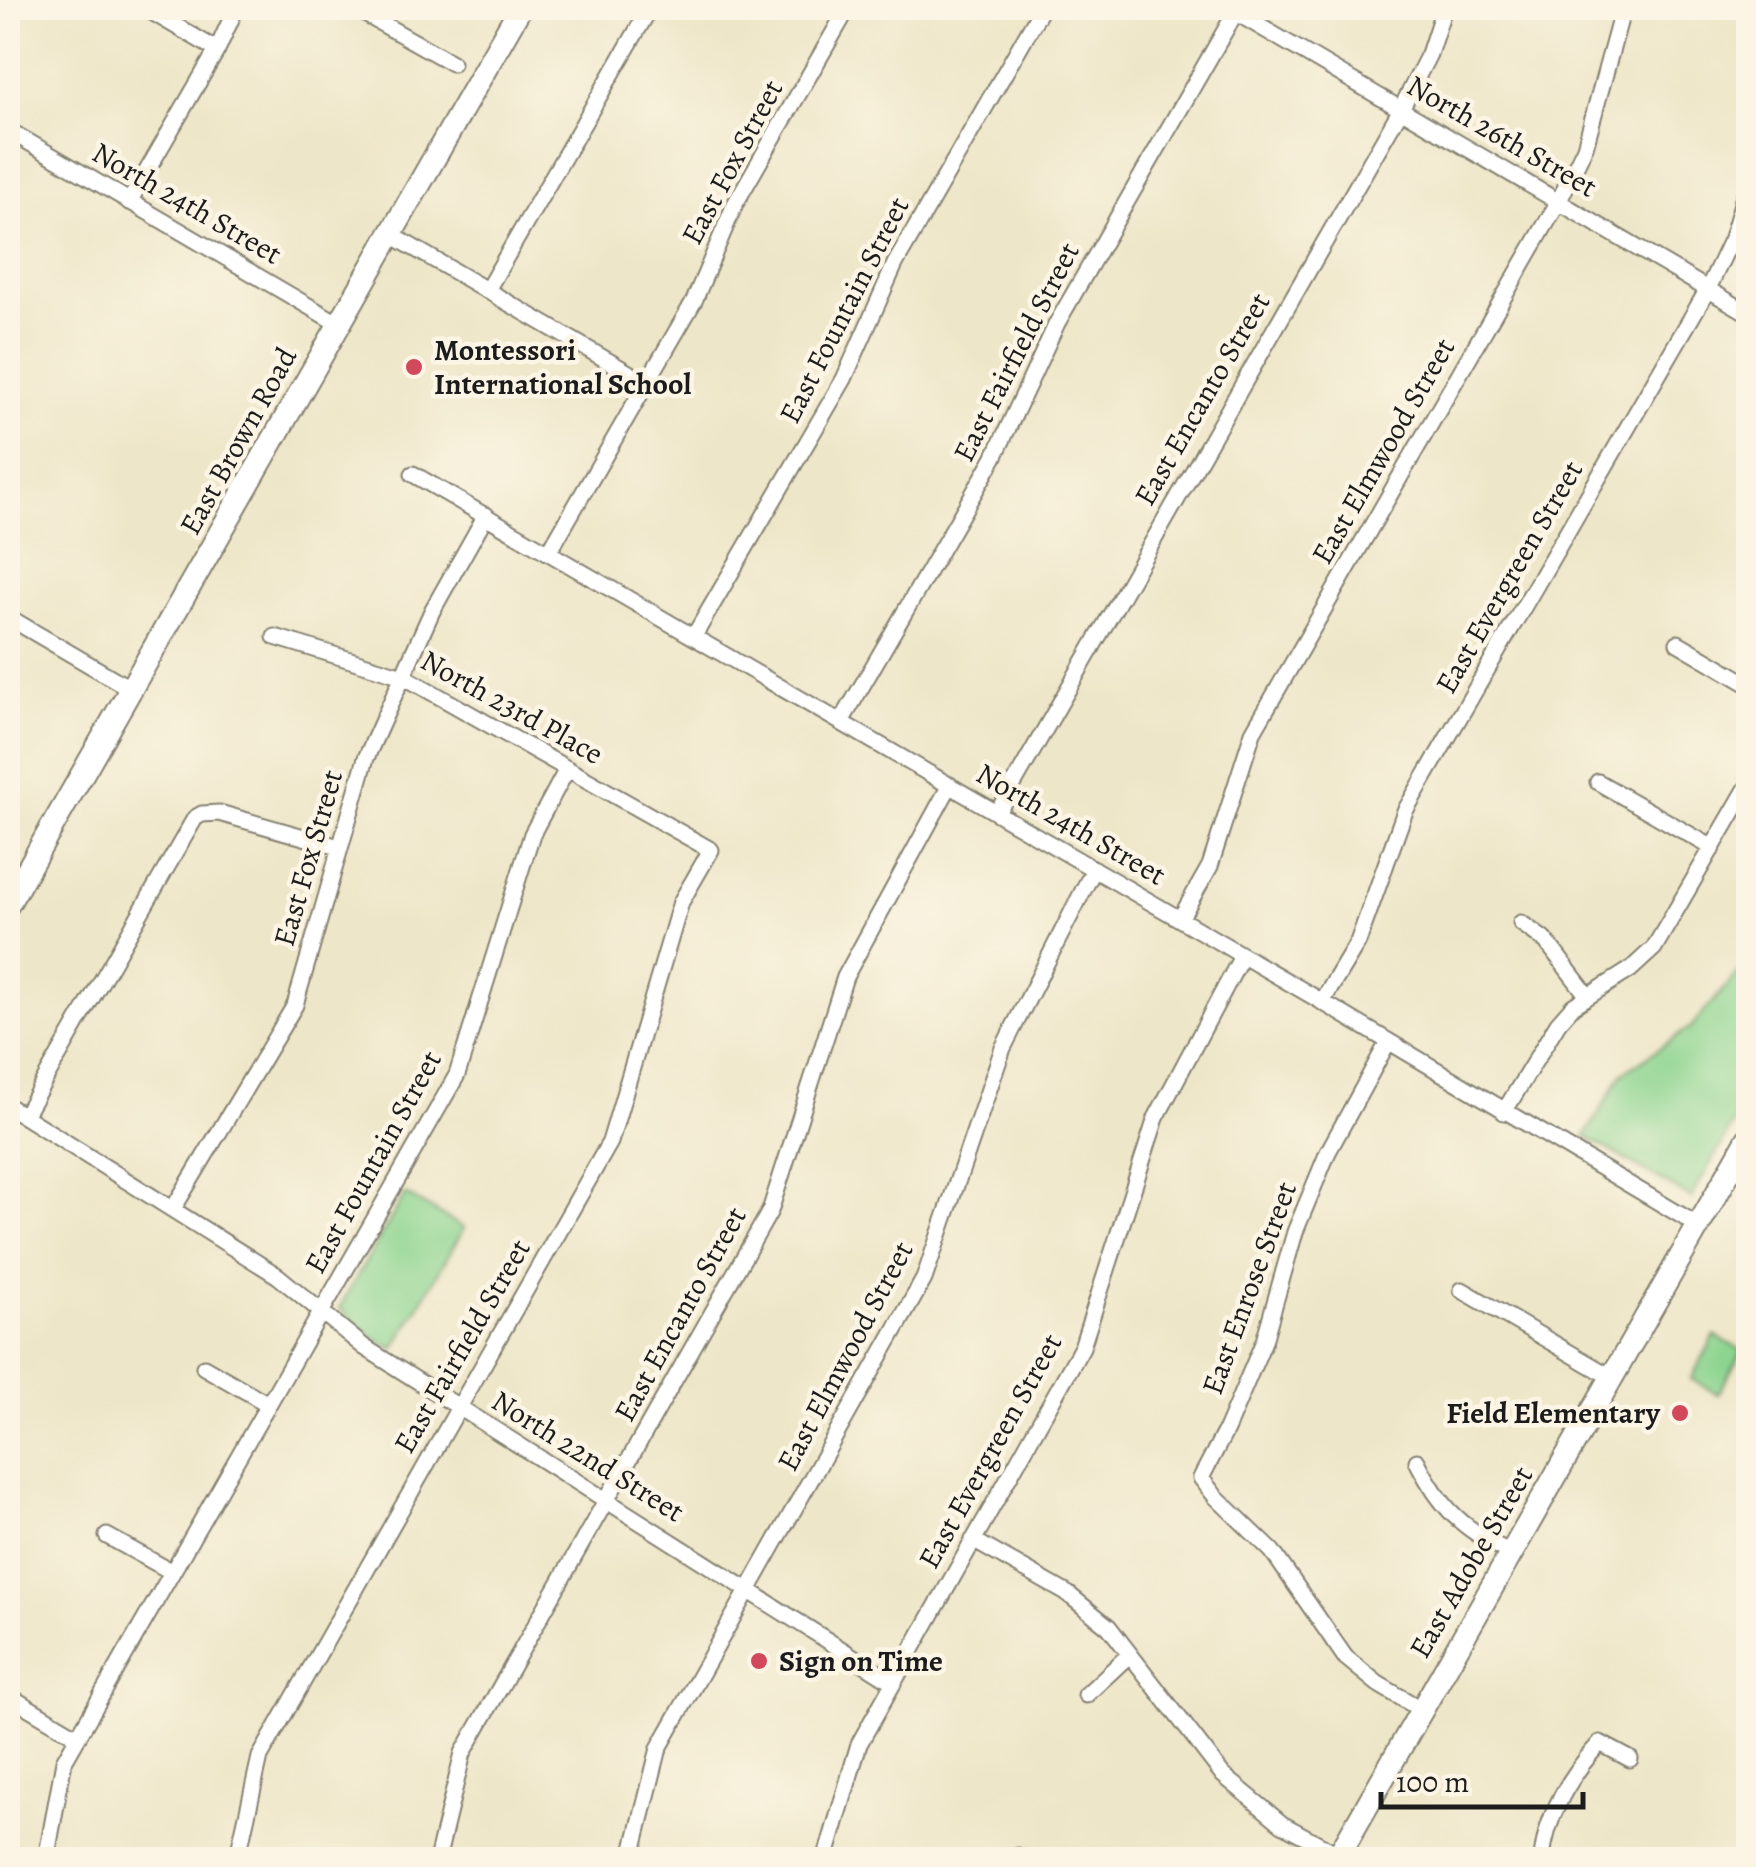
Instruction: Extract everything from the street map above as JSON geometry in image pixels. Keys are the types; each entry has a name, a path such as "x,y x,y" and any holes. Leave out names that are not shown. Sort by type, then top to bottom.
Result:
{"main road":[{"name":"East Brown Road","path":"8,904 520,8"},
{"name":"East Adobe Street","path":"1341,1858 1510,1553 1748,1139"}],"street":[{"path":"145,8 216,50"},
{"path":"129,202 236,8"},
{"path":"354,8 452,63"},
{"path":"488,290 650,8"},
{"name":"East Fox Street","path":"550,552 694,301 735,204 848,8"},
{"name":"East Fountain Street","path":"694,636 844,380 896,264 1042,8"},
{"name":"East Encanto Street","path":"997,813 1401,109 1430,54 1444,8"},
{"name":"East Elmwood Street","path":"1180,919 1210,866 1252,732 1559,201 1584,147 1623,8"},
{"name":"North 26th Street","path":"1233,9 1748,313"},
{"name":"East Fairfield Street","path":"842,722 994,458 1057,323 1233,9"},
{"name":"North 24th Street","path":"8,130 339,324"},
{"name":"East Evergreen Street","path":"1322,1002 1358,942 1405,811 1708,289 1732,238 1748,183"},
{"path":"390,234 646,384"},
{"name":"North 24th Street","path":"413,474 1322,1002 1699,1226"},
{"name":"East Fox Street","path":"173,1209 295,1005 366,758 432,610 486,515"},
{"path":"8,618 131,688"},
{"name":"North 23rd Place","path":"275,637 403,676 711,850"},
{"path":"1678,643 1748,684"},
{"name":"East Fountain Street","path":"46,1860 64,1761 457,1075 532,834 567,769"},
{"path":"1598,782 1713,848"},
{"name":"East Encanto Street","path":"437,1860 463,1752 770,1212 845,976 950,786"},
{"path":"1504,1112 1558,1023 1587,994 1630,970 1654,948 1748,786"},
{"path":"24,1116 195,818 219,813 339,847"},
{"name":"East Fairfield Street","path":"237,1860 260,1757 610,1142 681,902 711,850"},
{"name":"East Elmwood Street","path":"631,1860 659,1748 924,1278 1003,1048 1094,870"},
{"path":"1521,923 1546,941 1587,994"},
{"name":"East Evergreen Street","path":"825,1860 858,1744 1082,1347 1156,1118 1242,956"},
{"name":"East Enrose Street","path":"1388,1042 1328,1152 1295,1232 1264,1341 1201,1478 1272,1552 1345,1656 1378,1684 1422,1710"},
{"name":"North 22nd Street","path":"8,1106 278,1276 364,1348 893,1682"},
{"path":"1462,1290 1611,1378"},
{"path":"204,1367 268,1404"},
{"path":"1417,1461 1448,1512 1510,1553"},
{"path":"107,1536 172,1572"},
{"path":"973,1540 1068,1594 1109,1627 1223,1775 1282,1824 1341,1858"},
{"path":"1086,1696 1130,1654"},
{"path":"14,1700 78,1736"},
{"path":"1542,1860 1550,1822 1584,1760 1600,1744 1630,1760"}],"green space":[{"path":"1740,971 1748,976 1748,1098 1691,1198 1585,1136 1622,1074 1691,1027"},
{"path":"405,1194 464,1228 394,1349 370,1335 339,1308"},
{"path":"1715,1336 1743,1351 1718,1394 1691,1379"}],"place":[{"name":"Montessori International School","path":"414,367"},
{"name":"Field Elementary","path":"1680,1413"},
{"name":"Sign on Time","path":"759,1661"}]}
